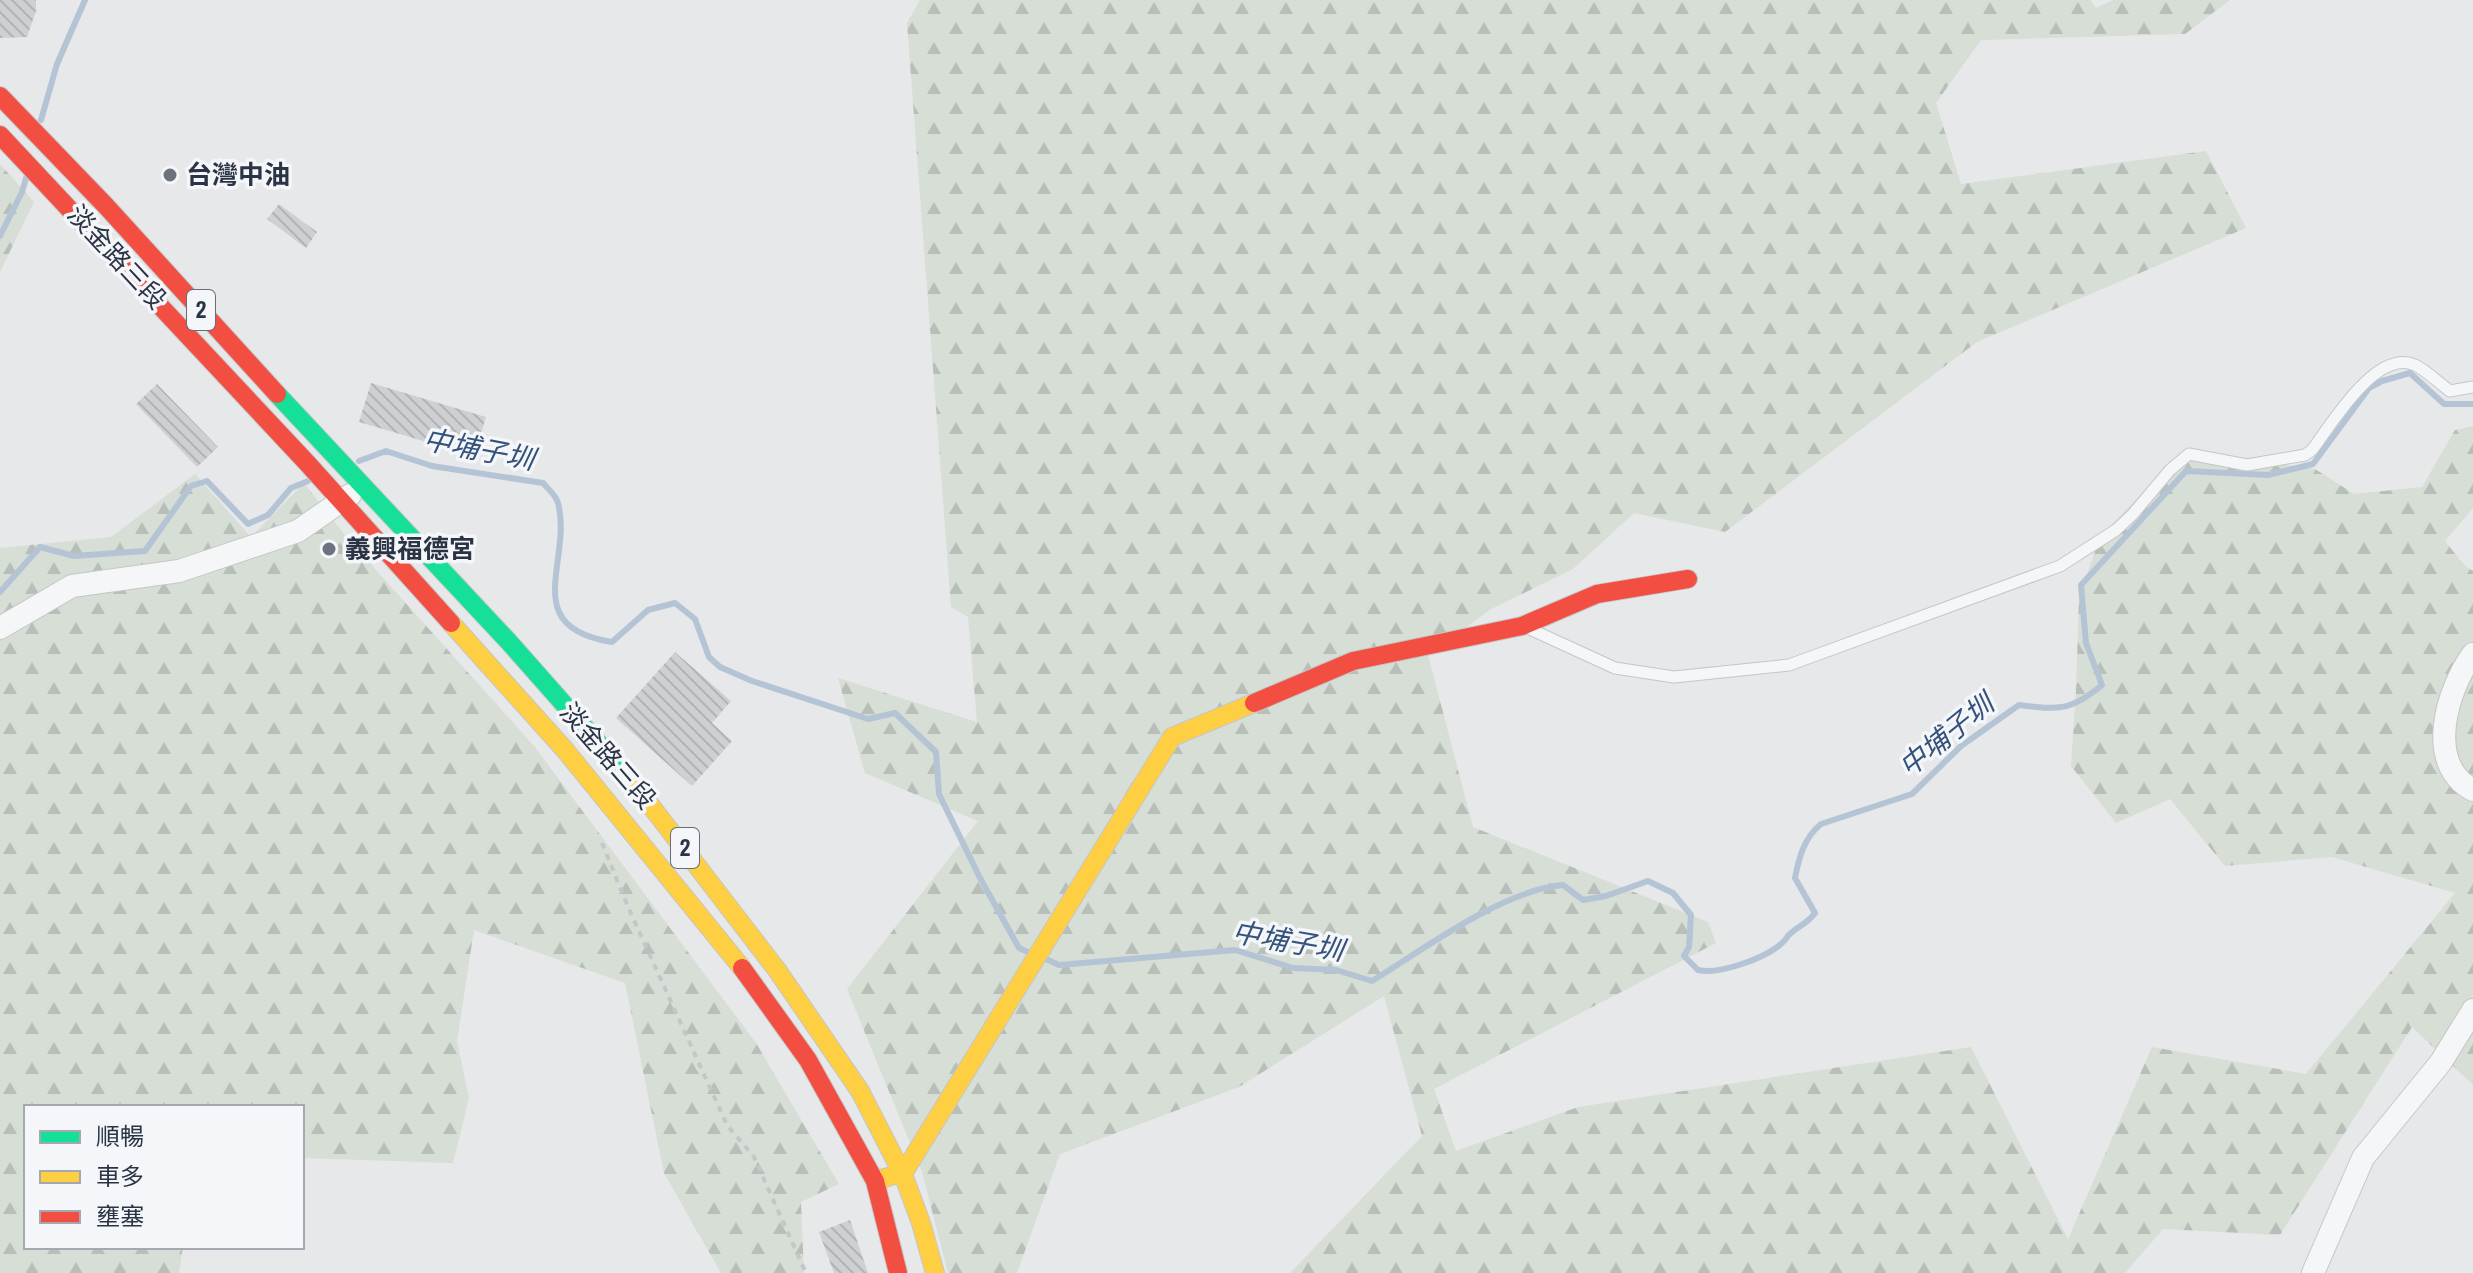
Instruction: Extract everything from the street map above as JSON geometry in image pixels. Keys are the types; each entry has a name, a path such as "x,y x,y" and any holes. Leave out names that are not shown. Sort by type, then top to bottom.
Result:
{"main road":[{"name":"淡金路三段","path":"0,96 359,480 616,763 691,856 835,1047 871,1107 904,1172 929,1245 935,1273"},
{"name":"淡金路三段","path":"4,139 308,464 565,750 738,963 808,1060 875,1181 898,1273"},
{"path":"875,1181 904,1172 1172,737 1353,661 1522,626 1597,594 1688,579"}],"street":[{"path":"0,628 72,586 179,571 298,531 336,495 359,480"},
{"path":"2473,654 2464,665 2442,727 2446,757 2461,784 2473,790"},
{"path":"2313,1273 2363,1158 2441,1062 2473,1010"}],"lane":[{"path":"1522,626 1575,647 1615,668 1674,677 1789,665 2060,566 2116,530 2170,470 2189,454 2247,465 2305,455 2362,383 2390,365 2413,364 2450,391 2473,387"}],"path":[{"path":"599,836 727,1125 754,1157 806,1273"}],"green space":[{"path":"920,0 2090,0 2096,8 2113,0 2230,0 2185,34 1981,40 1936,103 1961,184 2206,151 2246,228 1977,342 1725,532 1634,513 1573,569 1491,609 1428,655 1473,827 1708,922 1716,943 1434,1089 1456,1151 1578,1107 1971,1047 2068,1239 2152,1047 2306,1074 2455,893 2332,857 2225,866 2170,799 2116,823 2071,766 2079,598 2100,537 2173,461 2257,461 2315,469 2354,494 2422,487 2455,430 2473,426 2473,508 2445,541 2465,566 2473,571 2473,1085 2412,1027 2280,1235 2163,1229 2125,1273 1290,1273 1422,1136 1384,996 1239,1087 1060,1154 1017,1273 948,1273 922,1172 847,989 978,821 865,773 838,678 977,722 968,617 951,607 907,23"},
{"path":"0,164 34,202 0,272"},
{"path":"195,474 251,537 304,483 349,540 534,746 756,1043 839,1184 801,1202 804,1273 721,1273 664,1173 625,983 474,930 457,1041 469,1098 453,1163 304,1158 304,1105 24,1105 24,1249 183,1249 179,1273 0,1273 0,548 111,537"}],"building":[{"path":"0,0 36,0 36,11 27,37 0,38"},
{"path":"279,204 317,232 306,248 267,219"},
{"path":"371,383 486,417 474,456 359,422"},
{"path":"157,384 218,447 197,467 136,404"},
{"path":"675,652 731,701 712,723 732,741 692,786 616,718"},
{"path":"850,1220 868,1273 834,1273 819,1232"}],"waterway":[{"path":"41,120 57,64 85,0"},
{"path":"0,236 26,178"},
{"name":"中埔子圳","path":"1046,959 1059,965 1235,950 1293,968 1336,970 1372,981 1464,923 1515,898 1563,885 1583,900 1606,896 1648,881 1673,893 1691,915 1689,947 1684,956 1698,970 1730,968 1754,959 1775,949 1815,913 1795,878 1803,848 1821,824 1912,794 1961,746 2019,705 2064,707 2082,700 2102,685 2086,643 2081,585 2186,471 2268,475 2313,464 2369,388 2410,373 2444,404 2473,404"},
{"name":"中埔子圳","path":"359,461 386,451 432,466 543,483 557,500 561,525 555,589 557,607 566,622 583,634 612,642 648,610 675,603 695,619 709,657 720,667 752,681 868,719 895,713 936,752 939,794 1019,948 1028,952"},
{"name":"中埔子圳","path":"0,592 40,547 74,556 145,551 191,486 207,481 248,524 268,515 291,488 308,481"}],"traffic: fast":[{"path":"277,394 509,642 631,780"}],"traffic: slow":[{"path":"451,623 565,750 742,968"},
{"path":"881,1179 904,1172 1172,737 1254,703"},
{"path":"631,780 777,970 860,1091 904,1177 935,1273"}],"traffic: jam":[{"path":"0,96 106,206 277,394"},
{"path":"0,135 308,464 451,623"},
{"path":"1254,703 1353,661 1522,626 1597,594 1688,579"},
{"path":"742,968 808,1060 875,1181 898,1273"}],"place":[{"name":"台灣中油","path":"170,175"},
{"name":"義興福德宮","path":"329,549"}]}
